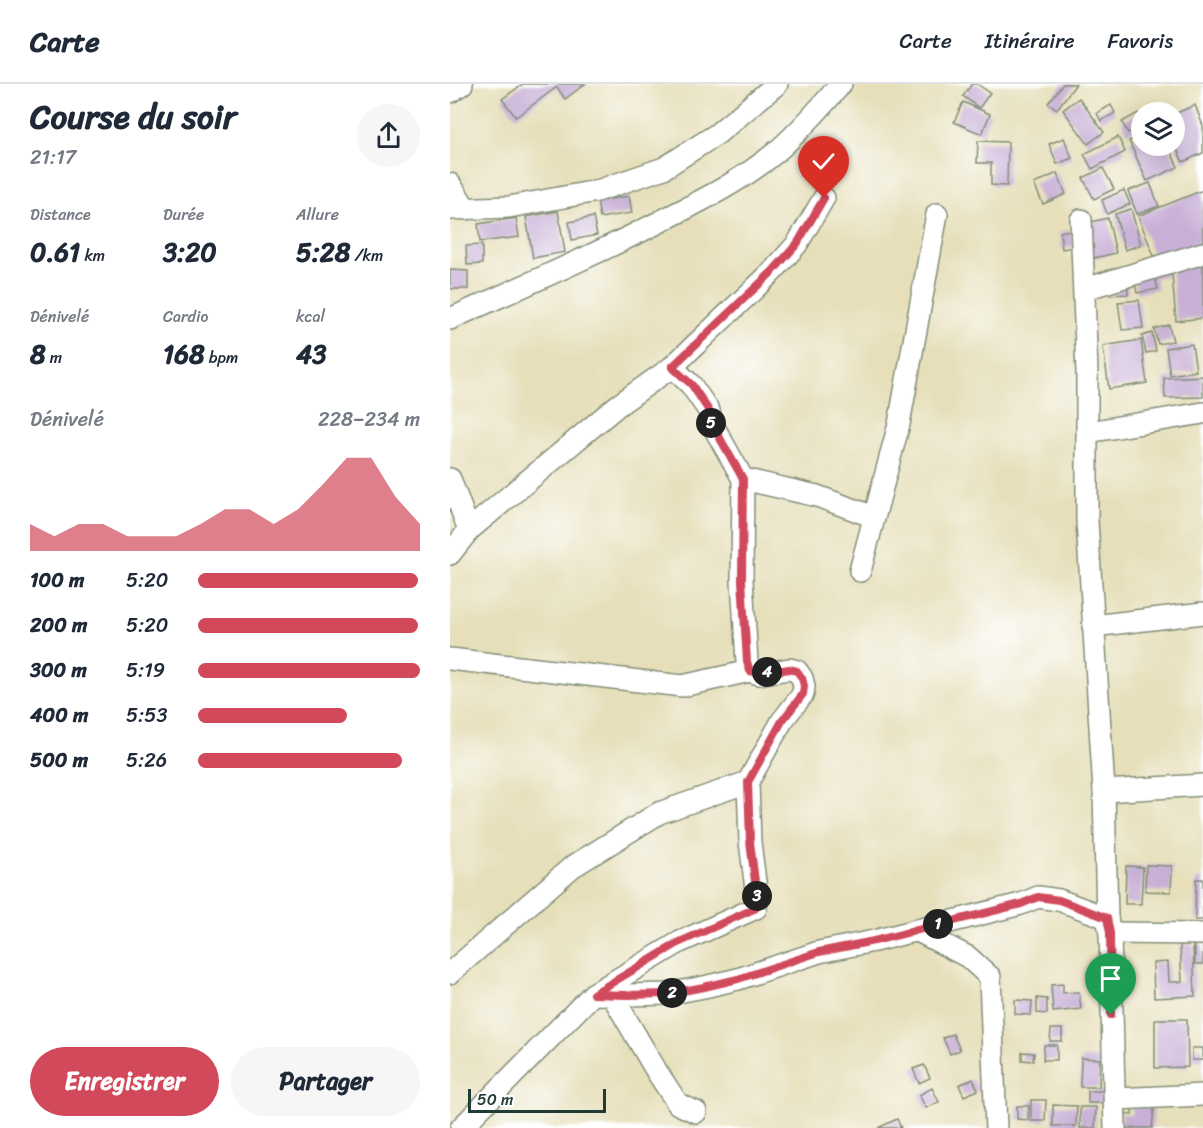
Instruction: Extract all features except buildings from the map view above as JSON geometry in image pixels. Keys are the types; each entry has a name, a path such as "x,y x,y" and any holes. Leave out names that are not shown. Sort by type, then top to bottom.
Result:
{"street":[{"path":"450,92 462,84"},
{"path":"450,184 458,209 510,207 597,191 664,168 717,134 777,84"},
{"path":"450,319 625,240 747,174 774,153 841,84"},
{"path":"450,554 469,530 617,406 672,367 773,271 797,244 824,198"},
{"path":"860,571 899,424 937,214"},
{"path":"1081,220 1088,432 1087,521 1104,791 1115,1128"},
{"path":"1085,289 1203,254"},
{"path":"672,367 692,385 709,411 712,424 743,479 742,580 747,662 750,671"},
{"path":"1088,432 1203,412"},
{"path":"450,479 469,530"},
{"path":"743,479 817,496 874,517"},
{"path":"1093,626 1203,613"},
{"path":"450,659 682,686 750,671 759,674 789,669 797,671 804,686 803,694 782,721 748,782 750,842 757,897 756,908 680,942 603,994 461,1128"},
{"path":"450,973 572,867 659,813 748,782"},
{"path":"1104,791 1203,785"},
{"path":"603,994 667,994 704,987 738,979 819,952 1021,904 1038,897 1059,900 1109,925 1203,934"},
{"path":"916,930 968,957 990,977 996,1128"},
{"path":"603,994 678,1104 696,1112"},
{"path":"1115,1099 1203,1095"}],"route":[{"path":"824,198 797,244 773,271 672,367 692,385 709,411 712,424 727,454 743,479 742,580 747,662 750,671 759,674 789,669 797,671 804,686 803,694 782,721 748,782 750,842 757,897 756,908 680,942 593,994 667,994 704,987 738,979 819,952 874,941 1021,904 1038,897 1059,900 1107,918 1110,933 1111,1015"}]}
